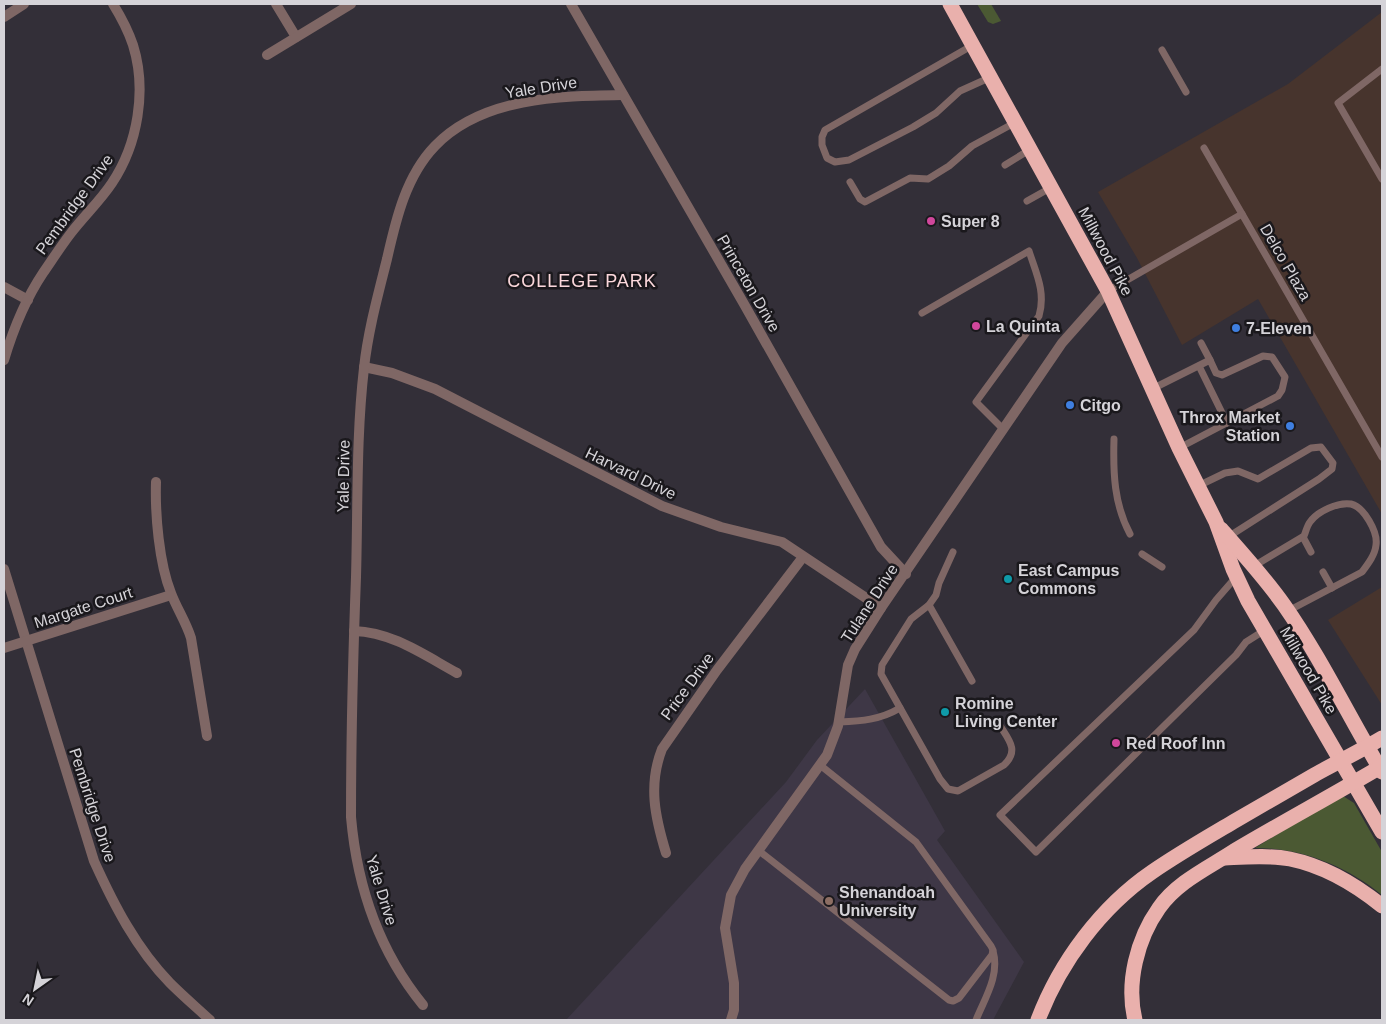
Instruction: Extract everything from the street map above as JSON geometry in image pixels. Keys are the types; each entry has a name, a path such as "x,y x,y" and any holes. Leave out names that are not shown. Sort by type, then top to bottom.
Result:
{"highway":[{"name":"Millwood Pike","path":"950,4 974,44 1108,291 1178,448 1216,522 1236,577 1382,832"},
{"name":"Millwood Pike","path":"1216,522 1254,566 1288,612 1381,769"},
{"path":"1038,1020 1068,958 1096,923 1151,872 1197,843 1382,738"},
{"path":"1135,1020 1133,1011 1134,974 1141,940 1159,907 1182,884 1354,782 1381,769"},
{"path":"1224,858 1274,858 1291,860 1312,866 1350,884 1382,906"}],"street":[{"path":"4,17 24,4"},
{"name":"Pembridge Drive","path":"4,360 14,331 42,274 113,182 131,144 139,95 139,77 132,44 123,21 113,4"},
{"path":"276,4 296,37"},
{"path":"267,55 351,4"},
{"name":"Princeton Drive","path":"571,4 744,304 881,547 906,574"},
{"name":"Yale Drive","path":"422,1005 406,985 390,958 380,935 363,890 353,846 351,807 358,472 364,367 377,299 402,202 412,177 422,161 450,133 470,120 522,103 588,95 623,95"},
{"path":"4,286 28,300"},
{"name":"Tulane Drive","path":"731,1020 734,1010 734,991 725,928 726,914 731,895 758,850 827,755 839,722 848,665 855,649 1062,343 1108,291"},
{"name":"Harvard Drive","path":"364,367 392,373 435,389 662,506 721,527 782,542 881,608"},
{"path":"156,482 161,550 165,576 171,594 187,624 191,638 207,736"},
{"name":"Price Drive","path":"666,853 655,810 653,779 662,749 717,670 803,557"},
{"name":"Pembridge Drive","path":"4,569 94,861 125,923 161,973 210,1020"},
{"name":"Margate Court","path":"4,648 171,594"},
{"path":"354,631 388,636 456,673"}],"lane":[{"path":"974,44 825,130 822,137 822,145 827,158 836,162 849,160 936,114 960,91 991,76"},
{"path":"1162,50 1186,92"},
{"path":"1382,69 1338,103 1382,180"},
{"path":"850,182 860,199 865,202 910,178 928,179 949,166 972,146 1016,121"},
{"path":"1204,148 1242,214"},
{"path":"1005,165 1031,149"},
{"path":"1027,202 1052,187"},
{"name":"Delco Plaza","path":"1108,291 1242,214 1382,457"},
{"path":"922,312 1028,251 1041,288 1042,304 1039,316 976,402 1003,429"},
{"path":"1178,448 1278,396 1286,377 1272,357 1263,356 1222,375 1216,373 1201,343"},
{"path":"1152,389 1210,360"},
{"path":"1199,366 1227,423"},
{"path":"1114,439 1112,473 1118,507 1122,520 1130,534"},
{"path":"1198,486 1225,473 1238,471 1258,479 1311,448 1321,447 1333,463 1332,469 1319,479 1228,537"},
{"path":"1254,566 1303,537 1308,523 1316,514 1340,504 1353,504 1367,516 1375,532 1376,544 1370,561 1362,572 1288,612"},
{"path":"1303,537 1311,552"},
{"path":"954,552 939,582 936,595 929,605 911,619 882,665 881,674 940,779 948,789 958,791 1004,765 1009,760 1012,754 1012,747 999,724"},
{"path":"1142,554 1162,566"},
{"path":"1324,572 1332,588"},
{"path":"1236,577 1194,630 1000,815 1036,852 1236,655 1246,642 1265,629"},
{"path":"929,605 972,681"},
{"path":"839,722 870,721 888,716 900,708"},
{"path":"820,765 916,842 992,950 995,960 992,982 976,1020"},
{"path":"758,850 949,1000 956,1000 961,995 992,955 992,950"}],"shaded area":[{"path":"1382,12 1382,514 1258,299 1182,345 1137,258 1098,192 1288,84"},
{"path":"1382,587 1382,705 1328,620"},
{"name":"Shenandoah University","path":"865,689 945,831 937,840 1024,962 993,1020 566,1020 786,782 817,740"}],"green space":[{"path":"977,4 991,4 1001,21 993,24 988,22"},
{"path":"1343,796 1354,803 1382,852 1382,895 1354,875 1323,861 1290,851 1255,848 1334,799"}],"place":[{"name":"Super 8","path":"931,221"},
{"name":"La Quinta","path":"976,326"},
{"name":"7-Eleven","path":"1236,328"},
{"name":"Citgo","path":"1070,405"},
{"name":"Throx Market Station","path":"1290,426"},
{"name":"East Campus Commons","path":"1008,579"},
{"name":"Romine Living Center","path":"945,712"},
{"name":"Red Roof Inn","path":"1116,743"},
{"name":"Shenandoah University","path":"829,901"}],"district":[{"name":"COLLEGE PARK","path":"582,281"}]}
